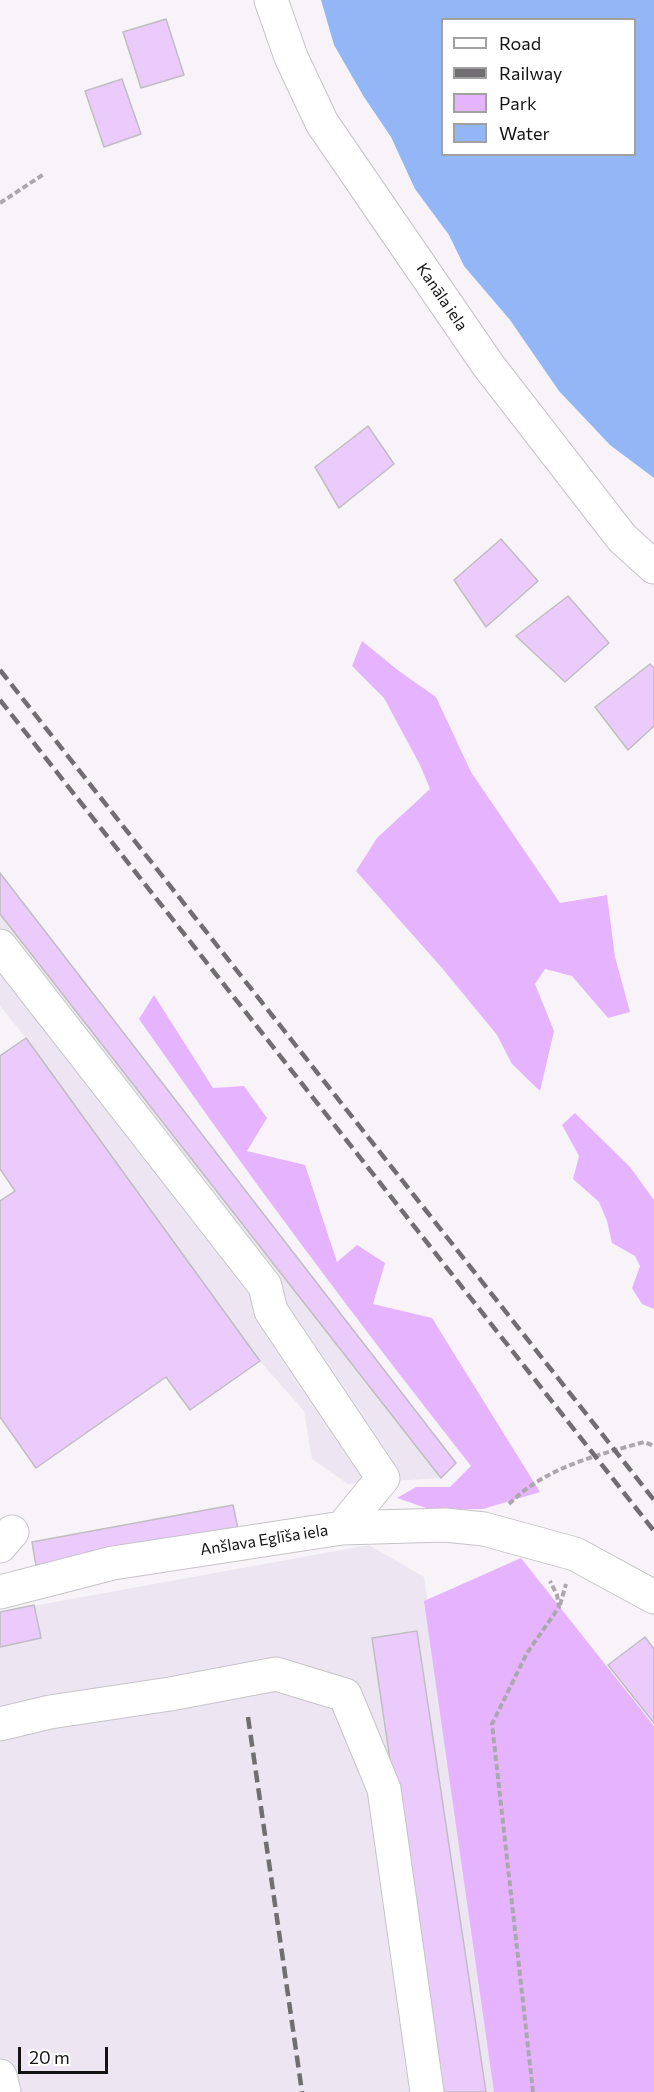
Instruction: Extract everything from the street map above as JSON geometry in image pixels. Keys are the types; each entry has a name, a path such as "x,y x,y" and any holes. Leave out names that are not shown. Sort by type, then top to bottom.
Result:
{"street":[{"name":"Kanāla iela","path":"271,0 291,57 322,123 488,365 622,538 654,567"},
{"path":"0,946 265,1286 271,1311 383,1478 342,1528"},
{"name":"Anšlava Eglīša iela","path":"0,1592 114,1563 342,1528 445,1526 484,1529 574,1554 654,1597"},
{"path":"0,1724 50,1712 170,1694 276,1674 345,1695 384,1789 427,2092"},
{"path":"0,2076 4,2092"}],"path":[{"path":"0,202 44,174"},
{"path":"484,1529 523,1490 573,1462 644,1443 654,1446"},
{"path":"530,1542 557,1594 559,1607 527,1653 492,1724 533,2092"}],"shaded area":[{"path":"0,873 456,1463 441,1478 348,1484 312,1459 304,1411 260,1361 26,1038 0,1006"},
{"path":"369,1545 424,1577 500,2092 0,2092 0,1612"}],"green space":[{"path":"362,641 436,697 471,772 560,903 607,895 615,957 630,1012 608,1018 572,976 545,969 535,984 554,1031 540,1091 512,1064 497,1035 442,968 356,871 377,838 430,789 420,765 384,698 352,666"},
{"path":"154,995 213,1088 244,1086 267,1118 247,1151 305,1165 337,1262 357,1245 385,1263 373,1304 432,1318 540,1492 483,1509 432,1510 397,1498 416,1487 450,1487 471,1466 302,1245 139,1019"},
{"path":"575,1113 630,1167 654,1200 654,1309 642,1304 632,1288 640,1266 635,1256 612,1243 607,1221 599,1202 573,1179 579,1156 562,1125"},
{"path":"521,1558 654,1726 654,2092 494,2092 424,1601"}],"water":[{"path":"321,0 654,0 654,478 610,445 559,391 510,320 464,266 449,235 415,189 391,137 364,97 334,45"}],"building":[{"path":"166,19 184,75 141,88 123,32"},
{"path":"122,79 141,134 104,147 85,91"},
{"path":"368,426 394,464 339,508 315,467"},
{"path":"501,539 538,581 486,627 454,580"},
{"path":"568,596 609,643 565,682 516,636"},
{"path":"650,664 654,668 654,726 628,750 595,707"},
{"path":"0,873 456,1463 441,1478 0,914"},
{"path":"26,1038 260,1361 190,1410 166,1377 36,1468 0,1417 0,1201 15,1191 0,1169 0,1056"},
{"path":"233,1505 238,1529 36,1566 32,1542"},
{"path":"34,1605 41,1638 0,1647 0,1612"},
{"path":"417,1631 486,2092 439,2092 372,1638"},
{"path":"645,1637 654,1649 654,1723 608,1665"}],"railway":[{"path":"0,670 654,1500"},
{"path":"0,700 654,1531"},
{"path":"248,1717 302,2092"}]}
